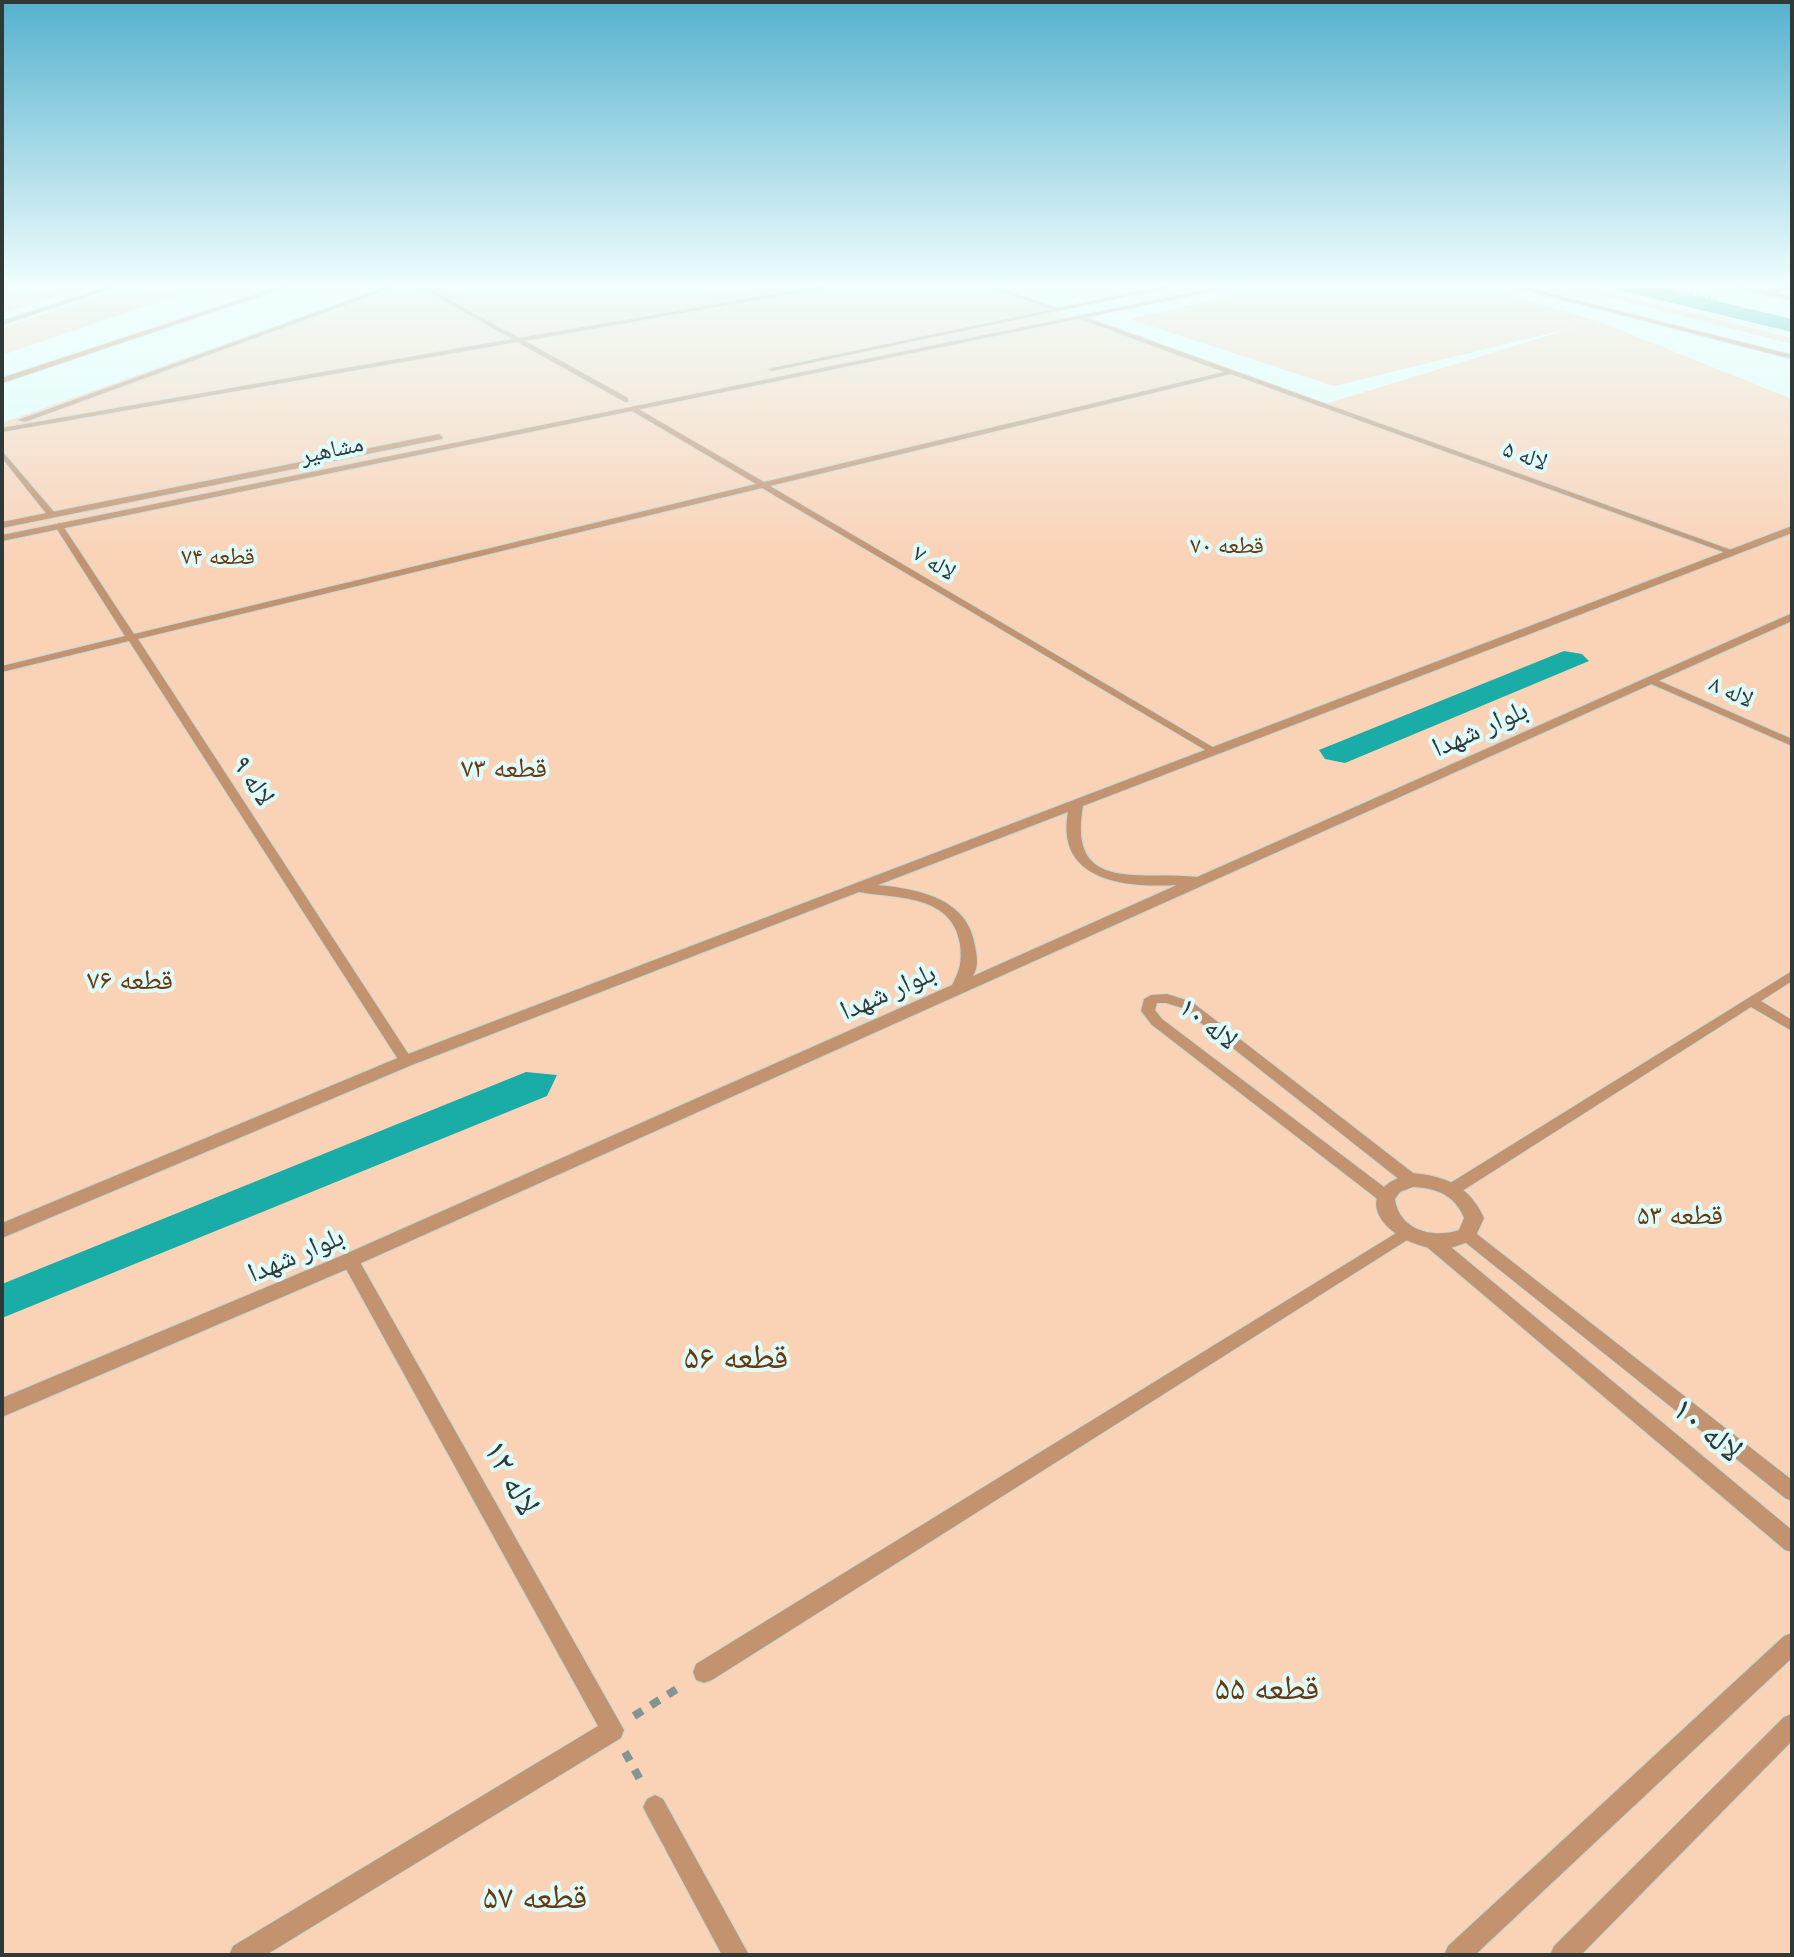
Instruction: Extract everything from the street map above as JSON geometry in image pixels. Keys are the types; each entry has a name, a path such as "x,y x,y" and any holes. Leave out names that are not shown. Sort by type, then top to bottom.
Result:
{"street":[{"name":"مشاهیر","path":"2,525 732,377"},
{"name":"مشاهیر","path":"2,538 788,377"},
{"path":"2,1231 406,1061 1792,529"},
{"name":"بلوار شهدا","path":"2,1408 350,1260 1792,617"},
{"path":"1077,803 1069,837 1076,855 1103,872 1128,881 1206,879"},
{"path":"856,888 915,895 944,907 961,924 970,967 957,990"},
{"path":"1411,1180 1425,1180 1453,1189 1471,1207 1473,1227 1467,1235 1447,1243 1434,1243 1406,1233 1388,1216 1386,1197 1394,1186 1411,1180"}],"lane":[{"path":"2,429 144,377"},
{"path":"2,429 306,377"},
{"path":"584,377 625,400"},
{"path":"2,669 1209,377"},
{"name":"لاله ۵","path":"1246,377 1732,552"},
{"name":"لاله ۷","path":"635,409 1212,751"},
{"path":"2,453 52,515"},
{"name":"لاله ۹","path":"59,526 406,1061"},
{"name":"لاله ۸","path":"1653,681 1792,743"},
{"path":"1453,1189 1792,975"},
{"name":"لاله ۱۰","path":"1386,1197 1157,1022 1148,1011 1151,999 1167,998 1187,1005 1411,1180"},
{"path":"1751,1001 1792,1026"},
{"path":"704,1672 1406,1233"},
{"name":"لاله ۱۰","path":"1467,1235 1792,1492"},
{"name":"لاله ۱۰","path":"1434,1243 1792,1543"},
{"name":"لاله ۱۲","path":"350,1260 613,1730"},
{"path":"1457,1955 1792,1643"},
{"path":"1563,1955 1792,1725"},
{"path":"242,1955 613,1730"},
{"path":"655,1807 736,1955"}],"path":[{"path":"655,1807 613,1730 704,1672"}],"green space":[{"path":"131,377 1244,377 1322,405 1412,377 1738,377 1792,399 1792,1955 2,1955 2,423"},
{"path":"1307,377 1370,377 1334,386"}],"water":[{"path":"1564,651 1582,654 1589,661 1345,763 1325,759 1319,750"},
{"path":"526,1072 557,1075 547,1096 2,1318 2,1284"}],"park label":[{"name":"قطعه ۷۰","path":"1227,546"},
{"name":"قطعه ۷۴","path":"218,557"},
{"name":"قطعه ۷۳","path":"504,769"},
{"name":"قطعه ۷۶","path":"130,981"},
{"name":"قطعه ۵۳","path":"1680,1216"},
{"name":"قطعه ۵۶","path":"736,1358"},
{"name":"قطعه ۵۵","path":"1267,1689"},
{"name":"قطعه ۵۷","path":"535,1898"}]}
